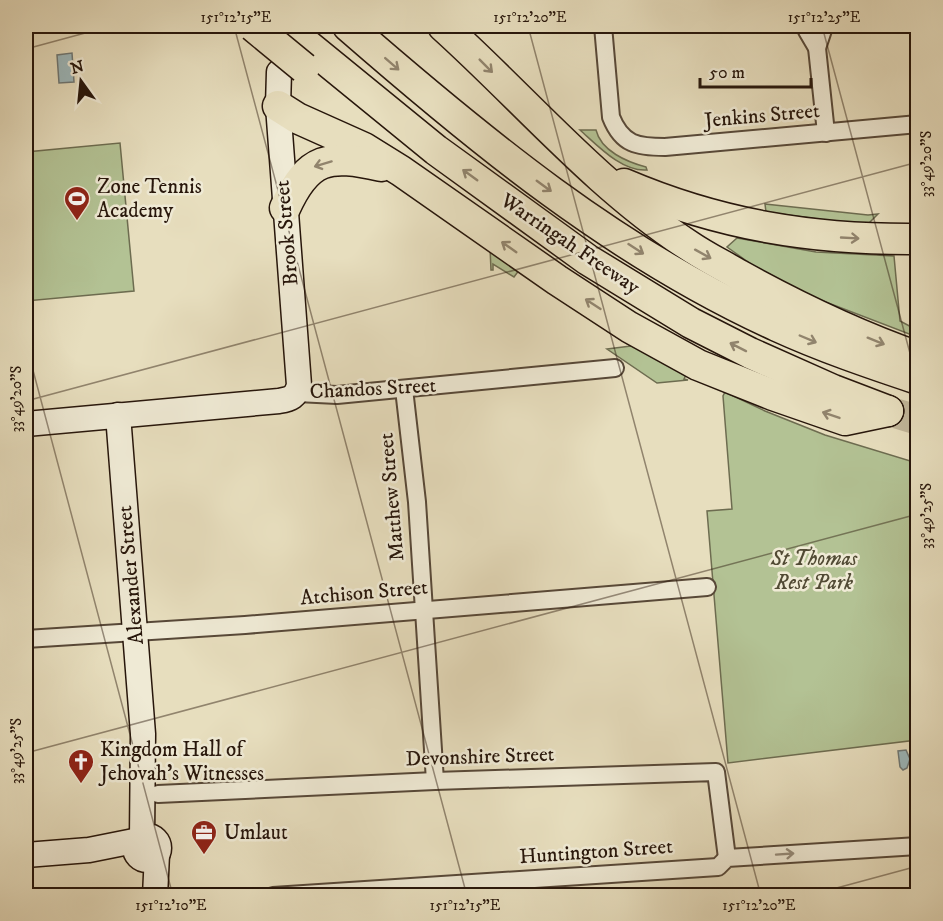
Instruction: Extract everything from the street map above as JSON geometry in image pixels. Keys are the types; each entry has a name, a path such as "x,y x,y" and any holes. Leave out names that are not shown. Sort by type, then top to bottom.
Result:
{"highway":[{"path":"253,26 293,52"},
{"name":"Warringah Freeway","path":"348,26 516,167 587,218 646,256 777,326 837,351 918,379"},
{"path":"444,26 576,153 626,197 688,245 784,300 850,331 918,357"},
{"name":"Warringah Freeway","path":"293,52 362,114 397,119 516,209 588,260 639,292 750,353 833,390 888,411 845,420 773,395 699,365 629,327 557,280 401,171"},
{"path":"278,106 297,118 364,148 401,171"},
{"path":"576,153 619,182 670,202 730,221 760,228 828,237 918,239"},
{"path":"285,208 294,187 303,175 323,162 354,161 401,171"}],"street":[{"name":"Jenkins Street","path":"603,26 609,103 616,129 624,139 636,145 650,147 918,124"},
{"path":"807,26 807,32 817,48"},
{"path":"822,26 823,30 817,48 826,133"},
{"name":"Brook Street","path":"293,52 278,106 299,385 297,393"},
{"name":"Chandos Street","path":"26,424 279,401 293,398 297,393 337,395 615,369"},
{"name":"Matthew Street","path":"404,389 417,502 435,781"},
{"name":"Alexander Street","path":"118,415 143,734 146,848 155,892"},
{"name":"Atchison Street","path":"26,639 423,611 707,587"},
{"name":"Alexander Street","path":"143,734 158,794 146,848"},
{"name":"Devonshire Street","path":"158,794 435,781 716,772 727,858"},
{"name":"Huntington Street","path":"273,896 718,867 727,858 918,846"},
{"path":"26,855 146,848"}],"green space":[{"path":"580,130 596,130 609,150 623,159 646,167 647,170 638,170 620,162"},
{"name":"Zone Tennis Academy","path":"120,143 134,291 26,301 26,152"},
{"path":"765,204 868,215 878,214 868,224 854,224 766,212"},
{"path":"737,238 816,252 894,256 900,321 917,330 917,337 810,296 762,272 727,247"},
{"path":"490,248 520,269 514,277 493,264 493,270 491,270"},
{"path":"611,325 687,373 684,379 688,380 657,383 607,349 631,346 607,331"},
{"name":"St Thomas Rest Park","path":"725,392 825,435 917,463 917,740 728,763 707,511 732,509 723,396"}],"water":[{"path":"72,53 74,82 59,83 57,55"},
{"path":"906,750 910,759 907,768 903,770 900,767 898,751"}],"tunnel":[{"path":"888,411 918,420"}],"place":[{"name":"Zone Tennis Academy","path":"77,222"},
{"name":"Kingdom Hall of Jehovah's Witnesses","path":"81,785"},
{"name":"Umlaut","path":"204,856"}]}
